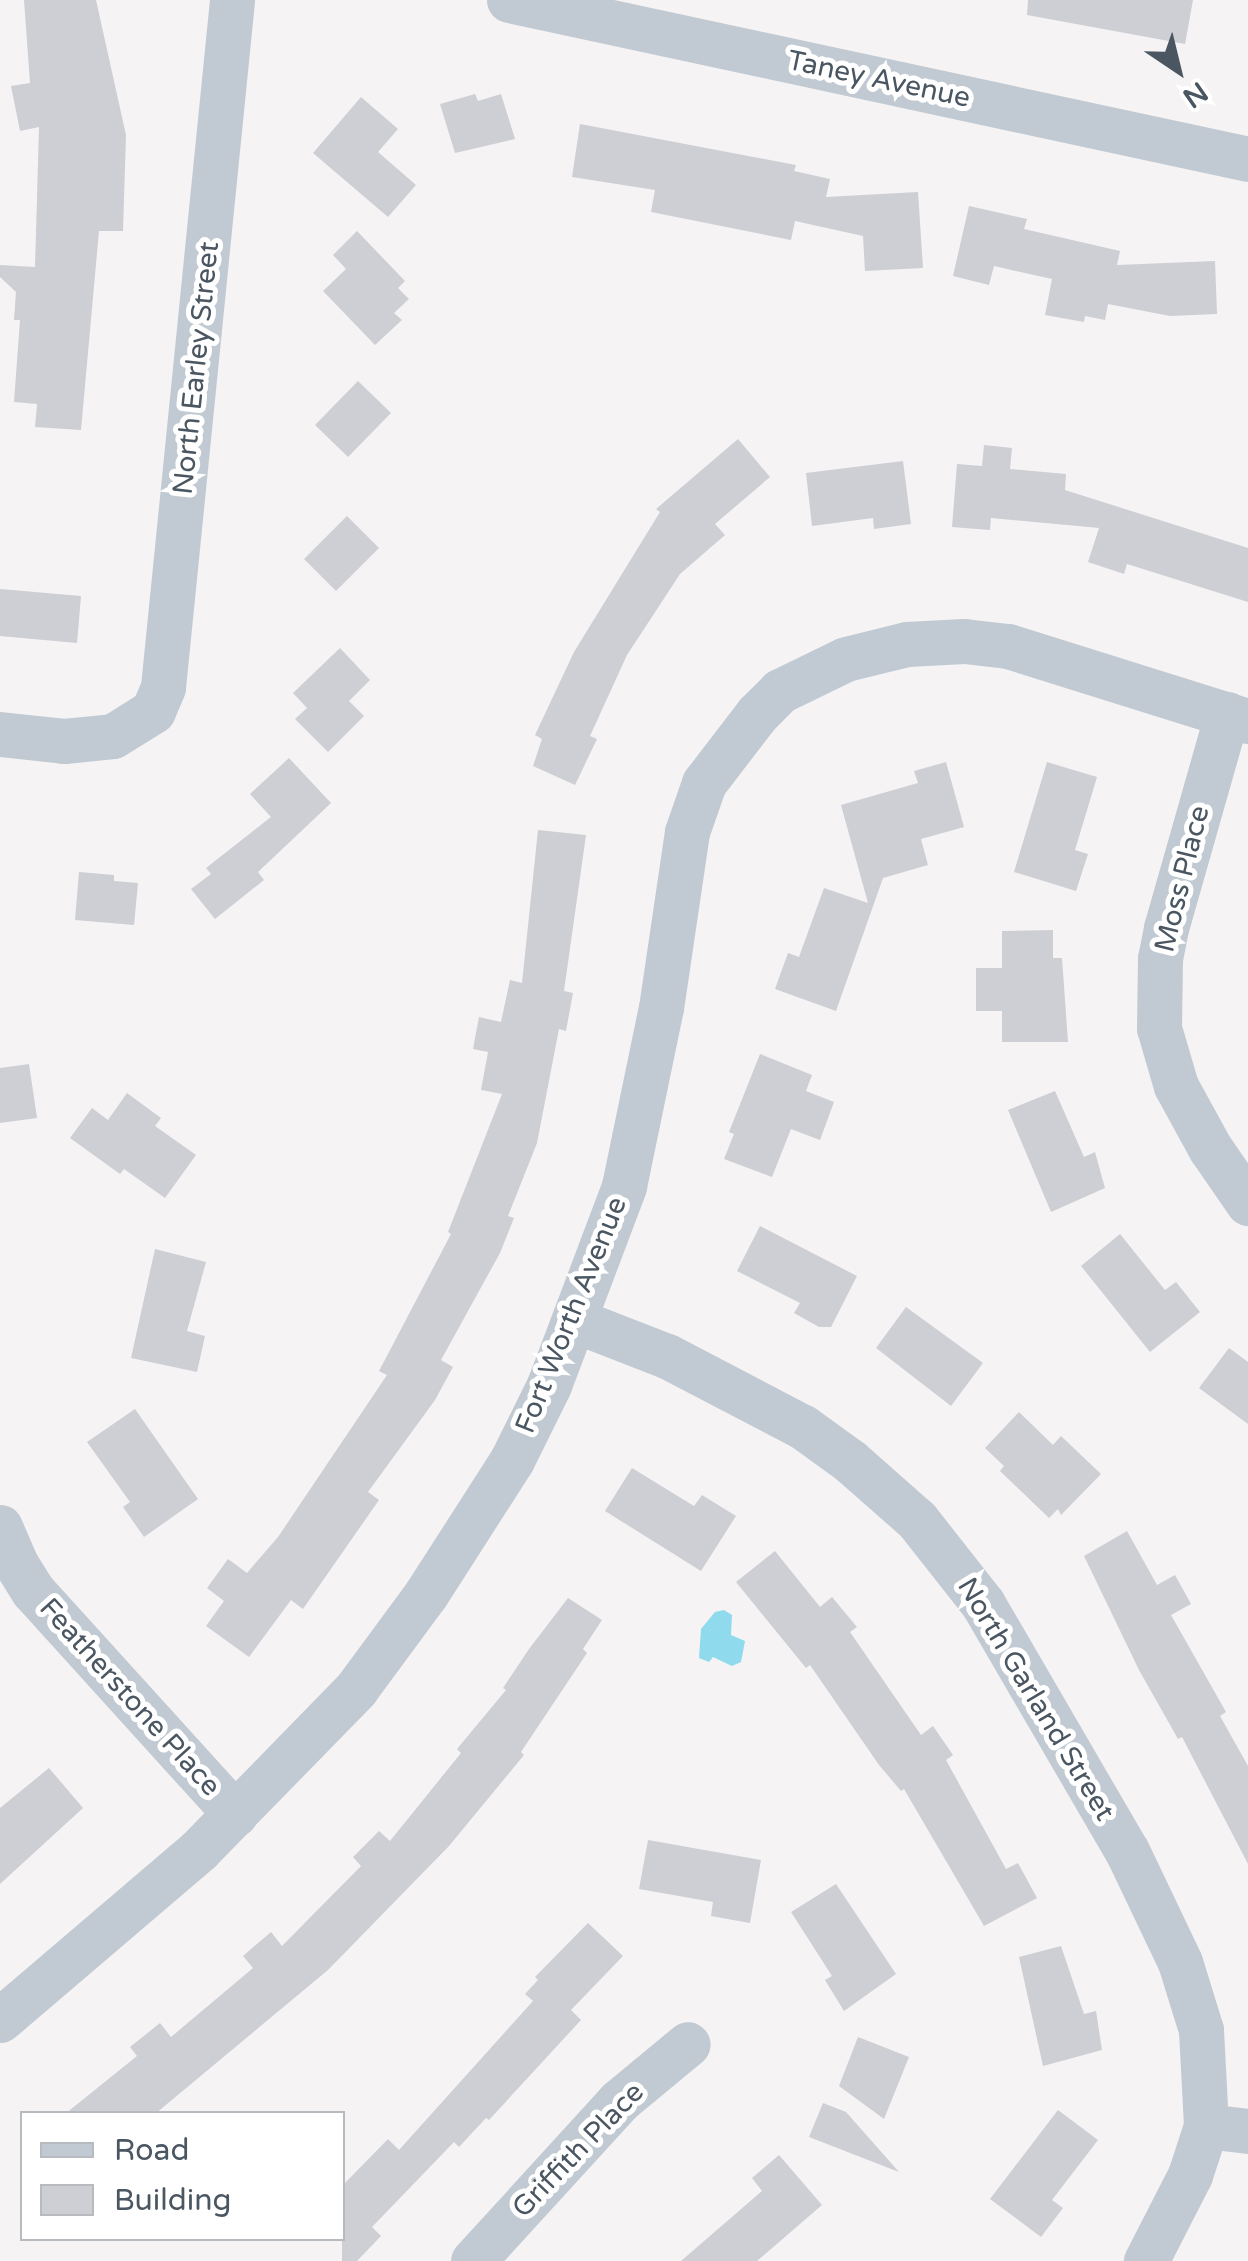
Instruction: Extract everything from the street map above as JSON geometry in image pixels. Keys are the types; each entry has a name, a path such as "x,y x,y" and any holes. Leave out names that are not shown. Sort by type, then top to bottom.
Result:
{"street":[{"name":"North Earley Street","path":"0,734 90,740 134,726 153,711 168,660 232,0"},
{"name":"Taney Avenue","path":"509,0 1248,158"},
{"name":"Fort Worth Avenue","path":"0,2020 186,1862 356,1689 396,1639 512,1460 599,1258 638,1130 686,832 704,784 719,760 780,691 811,673 880,650 964,640 1008,646 1237,718"},
{"name":"Moss Place","path":"1237,718 1166,928 1160,958 1159,1028 1176,1086 1210,1148 1248,1204"},
{"name":"North Garland Street","path":"574,1320 668,1356 803,1427 888,1493 946,1555 984,1604 1117,1834 1180,1962 1227,2129 1190,2175 1146,2261"},
{"name":"Featherstone Place","path":"0,1527 16,1564 34,1591 235,1814"},
{"name":"Griffith Place","path":"473,2261 619,2100 688,2044"}],"water":[{"path":"724,1610 732,1615 731,1635 745,1641 741,1662 732,1666 713,1657 709,1662 699,1658 701,1629 715,1612"}],"building":[{"path":"24,0 96,0 126,135 123,231 99,231 81,430 35,427 37,404 14,402 20,320 14,320 16,292 0,277 0,265 35,267 39,127 20,131 11,86 30,83"},
{"path":"1028,0 1193,0 1185,44 1027,15"},
{"path":"475,94 478,101 501,94 515,139 455,153 440,104"},
{"path":"361,97 398,129 378,152 416,185 388,217 313,153"},
{"path":"580,124 796,165 794,171 830,179 826,197 918,192 923,268 865,271 863,236 795,221 791,240 651,212 655,190 572,177"},
{"path":"969,206 1027,219 1024,229 1120,251 1117,265 1215,261 1217,314 1170,316 1108,304 1105,320 1085,316 1084,322 1045,315 1052,279 994,266 989,285 953,276"},
{"path":"357,231 405,281 398,288 409,299 394,313 402,320 375,345 323,291 346,269 333,255"},
{"path":"358,381 391,413 348,457 315,425"},
{"path":"738,439 770,477 715,524 725,535 680,574 627,655 590,736 597,739 575,785 533,766 542,739 535,735 574,652 660,512 656,509"},
{"path":"984,445 1012,448 1010,469 1066,474 1065,490 1248,548 1248,602 1127,564 1124,574 1088,562 1099,528 991,518 990,530 952,527 957,464 982,466"},
{"path":"903,461 911,524 874,529 873,518 812,526 806,473"},
{"path":"347,516 379,548 336,591 304,559"},
{"path":"0,589 81,596 77,643 0,636"},
{"path":"340,648 370,680 349,701 364,716 328,752 295,719 307,708 293,693"},
{"path":"289,758 331,803 258,872 264,880 215,919 191,889 211,874 206,868 271,817 250,794"},
{"path":"946,762 964,827 921,839 928,865 883,878 836,1011 775,989 788,953 799,957 824,888 868,903 841,805 918,783 914,771"},
{"path":"1047,762 1097,777 1075,850 1088,854 1076,891 1014,872"},
{"path":"538,830 586,835 564,991 573,993 566,1031 559,1029 537,1143 508,1216 514,1218 500,1253 441,1360 453,1367 435,1400 368,1492 379,1500 303,1609 291,1600 249,1657 206,1626 224,1601 207,1588 228,1559 247,1573 278,1537 387,1375 379,1371 451,1234 448,1232 502,1094 481,1090 488,1052 473,1049 479,1017 501,1022 510,980 522,983"},
{"path":"79,872 114,875 114,881 138,883 134,925 75,920"},
{"path":"1053,930 1053,958 1062,958 1068,1042 1002,1042 1002,1011 976,1011 976,968 1002,968 1002,931"},
{"path":"760,1054 812,1075 806,1091 834,1102 820,1140 791,1129 772,1177 724,1159 734,1134 729,1132"},
{"path":"29,1064 37,1118 0,1123 0,1068"},
{"path":"1055,1091 1084,1157 1095,1152 1105,1188 1051,1212 1008,1110"},
{"path":"127,1093 161,1118 155,1126 196,1155 165,1198 124,1169 120,1174 70,1138 92,1108 108,1120"},
{"path":"760,1226 857,1276 831,1327 819,1327 794,1313 800,1303 737,1271"},
{"path":"1120,1234 1165,1290 1176,1282 1200,1312 1150,1352 1081,1266"},
{"path":"155,1249 206,1262 187,1331 205,1336 197,1372 131,1358"},
{"path":"906,1307 983,1363 951,1406 876,1348"},
{"path":"1229,1348 1248,1362 1248,1424 1199,1388"},
{"path":"135,1409 198,1499 144,1537 123,1507 130,1502 87,1442"},
{"path":"1019,1412 1053,1445 1061,1436 1101,1474 1061,1515 1058,1509 1049,1518 1000,1471 1004,1466 985,1448"},
{"path":"632,1468 694,1506 702,1495 736,1516 701,1571 605,1511"},
{"path":"1127,1531 1157,1585 1175,1575 1191,1604 1171,1615 1226,1712 1220,1716 1248,1766 1248,1864 1182,1737 1178,1739 1139,1670 1084,1556"},
{"path":"775,1551 820,1607 832,1597 857,1627 850,1632 921,1735 933,1726 953,1755 946,1760 1006,1869 1018,1863 1037,1898 984,1926 904,1789 901,1791 879,1765 810,1665 806,1668 736,1582"},
{"path":"568,1598 602,1620 583,1649 587,1653 521,1752 524,1755 449,1846 328,1970 159,2111 69,2111 137,2056 130,2047 160,2023 171,2037 253,1968 243,1956 271,1932 282,1946 361,1866 353,1857 379,1831 390,1841 461,1753 457,1749 506,1690 503,1688"},
{"path":"49,1768 83,1808 0,1884 0,1808"},
{"path":"648,1840 761,1860 750,1923 711,1916 713,1902 639,1889"},
{"path":"836,1884 896,1974 844,2011 825,1980 832,1976 791,1912"},
{"path":"588,1923 623,1956 571,2010 581,2020 489,2120 486,2118 459,2147 454,2142 372,2227 381,2236 357,2261 342,2261 345,2183 388,2139 399,2150 533,2001 525,1994 538,1980 535,1977"},
{"path":"1061,1946 1084,2014 1096,2011 1102,2050 1043,2066 1019,1957"},
{"path":"858,2037 909,2057 884,2119 839,2086"},
{"path":"823,2103 846,2112 899,2172 809,2137"},
{"path":"1058,2110 1098,2140 1052,2200 1063,2208 1041,2237 990,2199"},
{"path":"779,2155 822,2205 757,2261 681,2261 762,2191 752,2178"}]}
